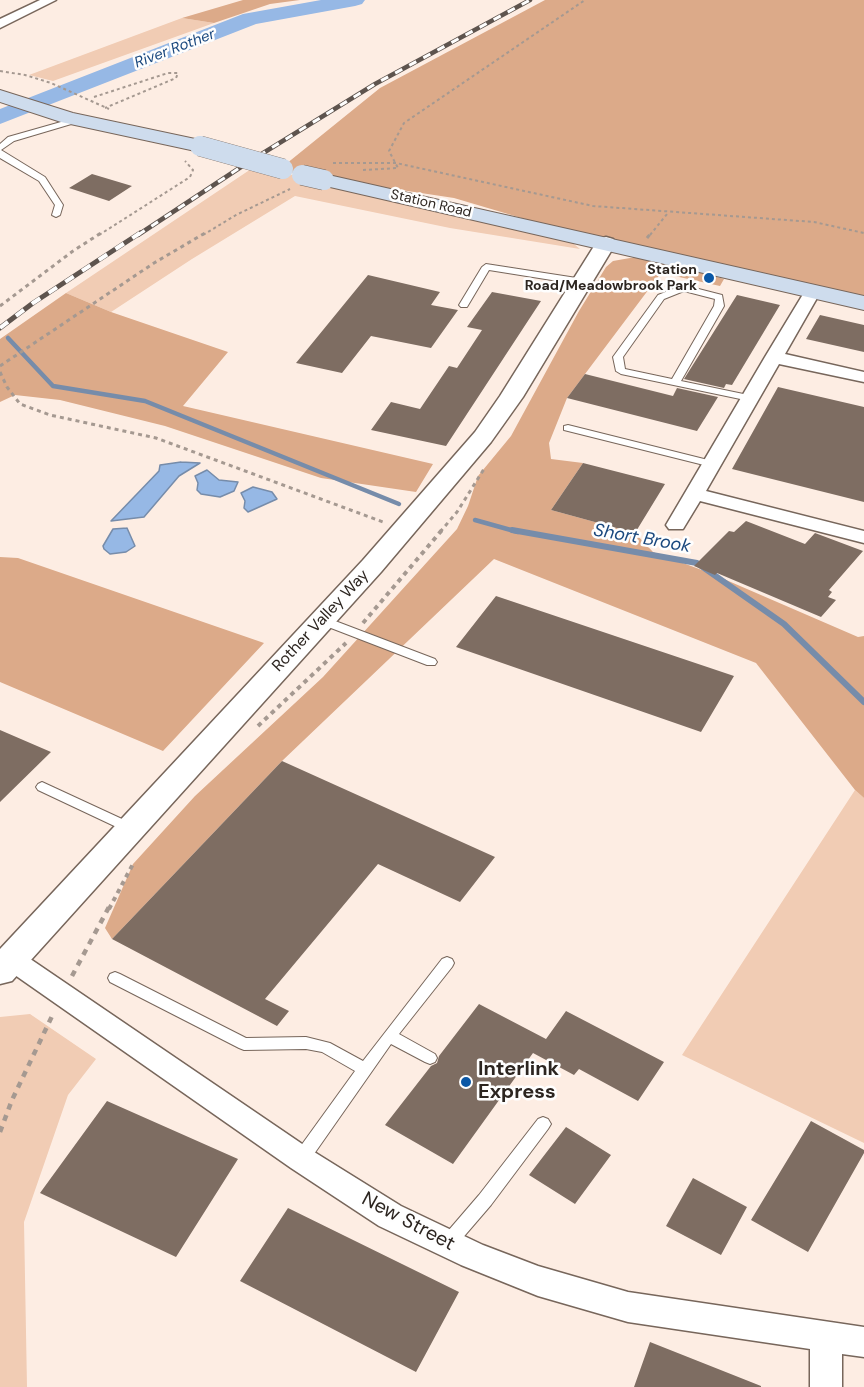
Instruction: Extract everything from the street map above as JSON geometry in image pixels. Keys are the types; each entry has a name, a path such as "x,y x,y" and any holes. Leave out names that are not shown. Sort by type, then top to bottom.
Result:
{"main road":[{"name":"Station Road","path":"5,98 75,120 200,146 295,176 328,172 606,243 864,303"}],"street":[{"path":"0,24 50,0"},
{"name":"Rother Valley Way","path":"6,965 403,530 498,417 606,243"},
{"path":"676,525 813,291"},
{"path":"774,357 864,377"},
{"path":"694,494 864,537"},
{"name":"New Street","path":"6,965 62,995 301,1159 390,1216 448,1244 538,1281 628,1307 864,1342"},
{"path":"826,1337 826,1387"}],"lane":[{"path":"56,215 59,204 42,179 3,156 0,150 10,139 75,120"},
{"path":"464,305 486,267 583,282"},
{"path":"675,382 719,306 719,297 683,288 661,297 618,357 621,371 750,398"},
{"path":"568,428 712,464"},
{"path":"322,620 431,662"},
{"path":"42,787 130,828"},
{"path":"301,1159 365,1068 447,963"},
{"path":"115,978 244,1044 306,1043 325,1047 365,1068"},
{"path":"389,1036 430,1058"},
{"path":"448,1244 543,1124"}],"path":[{"path":"360,170 398,168 389,151 404,123 585,0"},
{"path":"0,71 51,83 93,99 168,73 178,73 176,78 114,105"},
{"path":"0,306 73,251 190,177 193,170 183,159"},
{"path":"328,172 396,163 593,206 814,222 864,233"},
{"path":"0,366 154,263 236,215 295,176"},
{"path":"636,250 668,213"},
{"path":"0,372 7,387 20,404 50,415 156,438 403,530"},
{"path":"252,731 286,702 356,633 457,512 486,465"},
{"path":"0,1132 12,1101 62,995 140,856"}],"shaded area":[{"path":"243,0 300,0 270,4 214,23 182,18"},
{"path":"545,0 864,0 864,303 606,243 454,198 302,175 257,165 286,164 380,88"},
{"path":"182,18 214,23 53,81 29,75"},
{"path":"257,165 313,181 569,240 580,249 450,228 295,196 111,312 66,293"},
{"path":"646,258 724,279 720,286 661,273 567,398 549,443 551,459 583,463 551,510 635,533 653,552 710,573 858,637 864,636 864,798 855,790 756,663 494,559 282,761 112,939 105,928 133,864 195,796 323,677 457,529 478,476 511,436 579,311 606,267 613,261"},
{"path":"66,293 111,312 228,352 183,406 433,464 416,492 321,478 165,426 60,400 15,395 0,402 0,339"},
{"path":"0,557 18,558 264,643 163,751 0,682"},
{"path":"855,790 864,798 864,1143 682,1055"},
{"path":"30,1014 96,1059 68,1095 24,1222 27,1387 0,1387 0,1017"}],"water":[{"path":"181,462 200,463 179,476 144,517 111,521 159,471 160,465"},
{"path":"207,470 219,480 238,482 234,491 220,497 201,494 197,490 198,483 195,476"},
{"path":"253,487 272,492 277,499 248,512 244,508 245,501 241,493"},
{"path":"127,528 135,546 126,552 110,554 104,549 103,546 113,529"}],"building":[{"path":"92,174 132,186 109,201 69,188"},
{"path":"368,275 440,292 431,305 458,310 431,348 371,336 342,373 296,363"},
{"path":"492,292 541,301 446,446 371,430 391,402 420,409 449,366 457,368 482,330 467,327"},
{"path":"737,295 780,305 732,385 726,384 724,388 684,379"},
{"path":"820,315 864,325 864,352 806,339"},
{"path":"585,374 673,396 677,388 718,397 697,431 567,398"},
{"path":"778,387 864,407 864,502 732,469"},
{"path":"583,463 665,484 635,533 551,510"},
{"path":"746,521 805,544 815,533 863,551 829,590 832,592 828,597 836,600 821,617 717,573 715,575 694,566 729,531 734,532"},
{"path":"496,596 734,676 701,732 456,647"},
{"path":"0,730 51,752 0,802"},
{"path":"282,761 495,857 460,902 378,864 265,999 289,1011 277,1026 112,939"},
{"name":"Interlink Express","path":"479,1004 546,1039 566,1011 664,1062 638,1101 579,1069 574,1075 533,1053 453,1164 385,1125 431,1066 437,1063 439,1056"},
{"path":"107,1101 238,1159 176,1257 40,1193"},
{"path":"811,1121 864,1150 864,1153 808,1252 751,1220"},
{"path":"566,1127 611,1155 575,1204 529,1175"},
{"path":"693,1178 747,1207 721,1255 666,1226"},
{"path":"288,1208 459,1292 416,1372 240,1281"},
{"path":"650,1342 761,1386 761,1387 634,1387"}],"waterway":[{"name":"River Rother","path":"0,117 251,19 355,0"},
{"name":"Short Brook","path":"8,338 53,386 145,401 399,504"},
{"name":"Short Brook","path":"475,520 518,532"},
{"name":"Short Brook","path":"512,530 697,563 784,624 864,702"}],"railway":[{"path":"138,235 247,163 375,84 530,0"},
{"path":"0,328 33,303 140,233"}],"place":[{"name":"Station Road/Meadowbrook Park","path":"709,278"},
{"name":"Interlink Express","path":"466,1082"}]}
